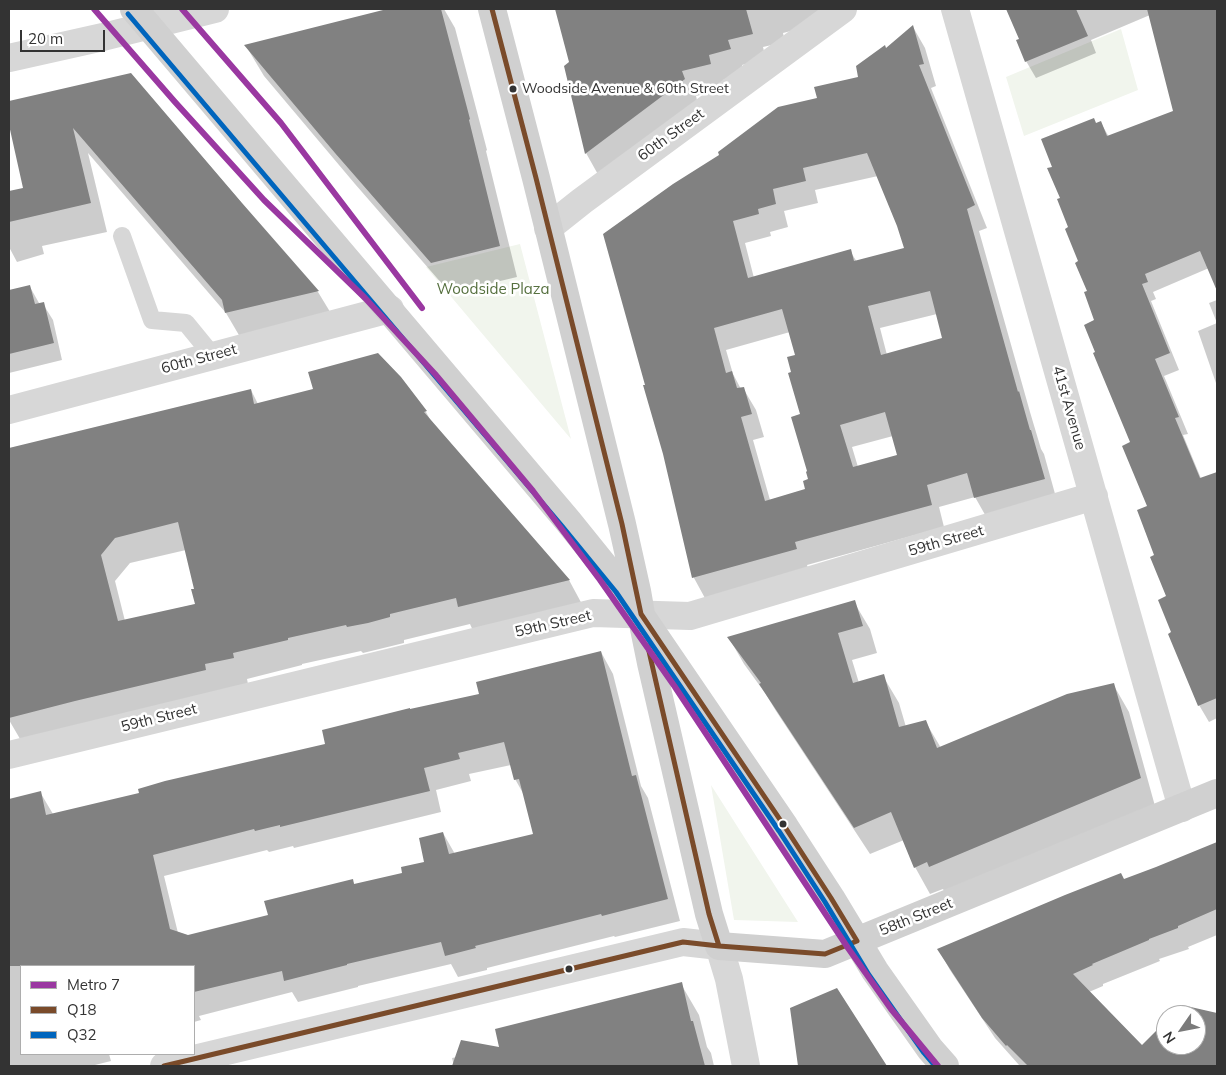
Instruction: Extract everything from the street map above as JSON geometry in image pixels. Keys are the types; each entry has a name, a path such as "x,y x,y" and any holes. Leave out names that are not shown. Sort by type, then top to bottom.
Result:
{"street":[{"path":"9,58 103,37 141,17 215,9"},
{"path":"492,9 622,524 637,590 640,614 709,914 728,979 746,1066"},
{"name":"60th Street","path":"548,228 843,9"},
{"name":"41st Avenue","path":"955,9 1182,808"},
{"path":"141,17 390,309 622,588 785,827 876,971 944,1066"},
{"name":"60th Street","path":"9,410 390,309"},
{"name":"59th Street","path":"9,755 593,614 690,616 1094,496"},
{"name":"58th Street","path":"164,1066 683,942 825,954 1217,793"}],"lane":[{"path":"122,236 152,320 186,324 213,356"}],"green space":[{"path":"1121,29 1138,90 1024,136 1006,77"},
{"name":"Woodside Plaza","path":"520,244 571,439 426,267"},
{"path":"711,785 798,922 734,920"}],"building":[{"path":"387,9 441,9 470,119 500,246 431,263 244,45"},
{"path":"555,9 746,9 753,34 728,40 731,49 709,55 711,64 682,71 685,79 585,154 564,66 569,62"},
{"path":"1006,9 1076,9 1088,36 1025,62 1016,40 1019,39"},
{"path":"1147,9 1217,9 1217,291 1200,251 1145,274 1148,282 1142,284 1170,353 1155,359 1179,417 1175,418 1200,478 1217,472 1217,698 1198,706 1168,634 1171,632 1158,600 1166,596 1150,557 1154,555 1137,510 1147,506 1122,446 1130,442 1093,353 1095,352 1084,325 1094,320 1084,292 1087,291 1075,263 1078,261 1065,229 1068,227 1057,199 1060,198 1047,168 1052,167 1041,139 1094,118 1096,123 1101,121 1107,136 1173,111"},
{"path":"913,25 924,64 919,65 975,205 967,209 1018,392 1045,479 974,498 967,473 927,485 932,505 795,542 797,549 692,578 663,454 603,234 673,184 719,155 718,152 778,107 817,98 814,87 858,77 856,66 885,45 886,48","holes":["867,153 904,248 854,261 851,249 748,278 733,221 759,214 758,209 776,204 773,189 806,181 803,168","930,291 942,338 881,355 868,306","782,309 795,355 787,357 791,372 788,373 800,414 791,417 807,471 808,479 803,481 805,489 765,501 741,417 752,414 744,387 737,388 732,371 726,373 714,328","885,412 897,455 853,467 840,425"]},
{"path":"131,73 319,291 225,313 222,300 73,128 91,203 9,222 9,191 23,188 9,125 9,101"},
{"path":"30,285 35,304 44,302 54,343 9,354 9,290"},
{"path":"378,353 401,377 427,411 424,412 570,580 458,607 456,598 390,614 390,617 368,623 347,627 346,625 288,638 288,640 233,653 234,658 205,664 206,670 9,718 9,448 251,389 254,404 313,389 308,372","holes":["178,522 194,589 191,589 195,604 118,621 101,555 115,538"]},
{"path":"855,600 863,626 838,633 853,683 884,674 899,727 926,720 937,748 1067,694 1114,683 1141,778 929,867 927,862 914,868 891,812 854,828 759,684 761,683 727,637"},
{"path":"601,651 632,776 636,775 668,899 475,946 476,948 445,956 441,942 284,981 282,971 195,992 195,965 9,966 9,799 41,791 46,815 139,793 138,789 165,781 325,744 322,730 410,708 479,694 476,682","holes":["504,742 514,780 519,779 533,834 449,854 443,832 419,838 424,862 401,867 402,873 354,884 353,879 264,901 268,915 188,935 170,929 153,855 254,829 255,831 280,825 280,827 430,791 424,768 460,759 458,753"]},
{"path":"1217,842 1217,909 1073,974 1142,1045 1156,1031 1156,1055 1206,1055 1206,1010 1217,1013 1217,1066 1028,1066 1006,1046 982,1018 937,949 1121,873 1124,879"},
{"path":"682,982 691,1021 693,1021 705,1066 452,1066 461,1040 499,1047 495,1029"},
{"path":"837,988 887,1066 798,1066 790,1008"}],"metro line":[{"name":"7","path":"94,9 264,200 365,298 435,374 533,491 600,580 675,687 848,948 891,1009 938,1066"},
{"name":"7","path":"182,9 281,123 422,308"}],"transit line":[{"name":"Q18","path":"164,1066 683,942 825,954 857,941 785,827 641,614 622,524 492,9"},
{"name":"Q32","path":"128,14 616,592 779,831 869,975 935,1066"},
{"name":"Q18","path":"648,647 709,914 719,946"}],"place":[{"name":"Woodside Avenue & 60th Street","path":"513,89"}]}
